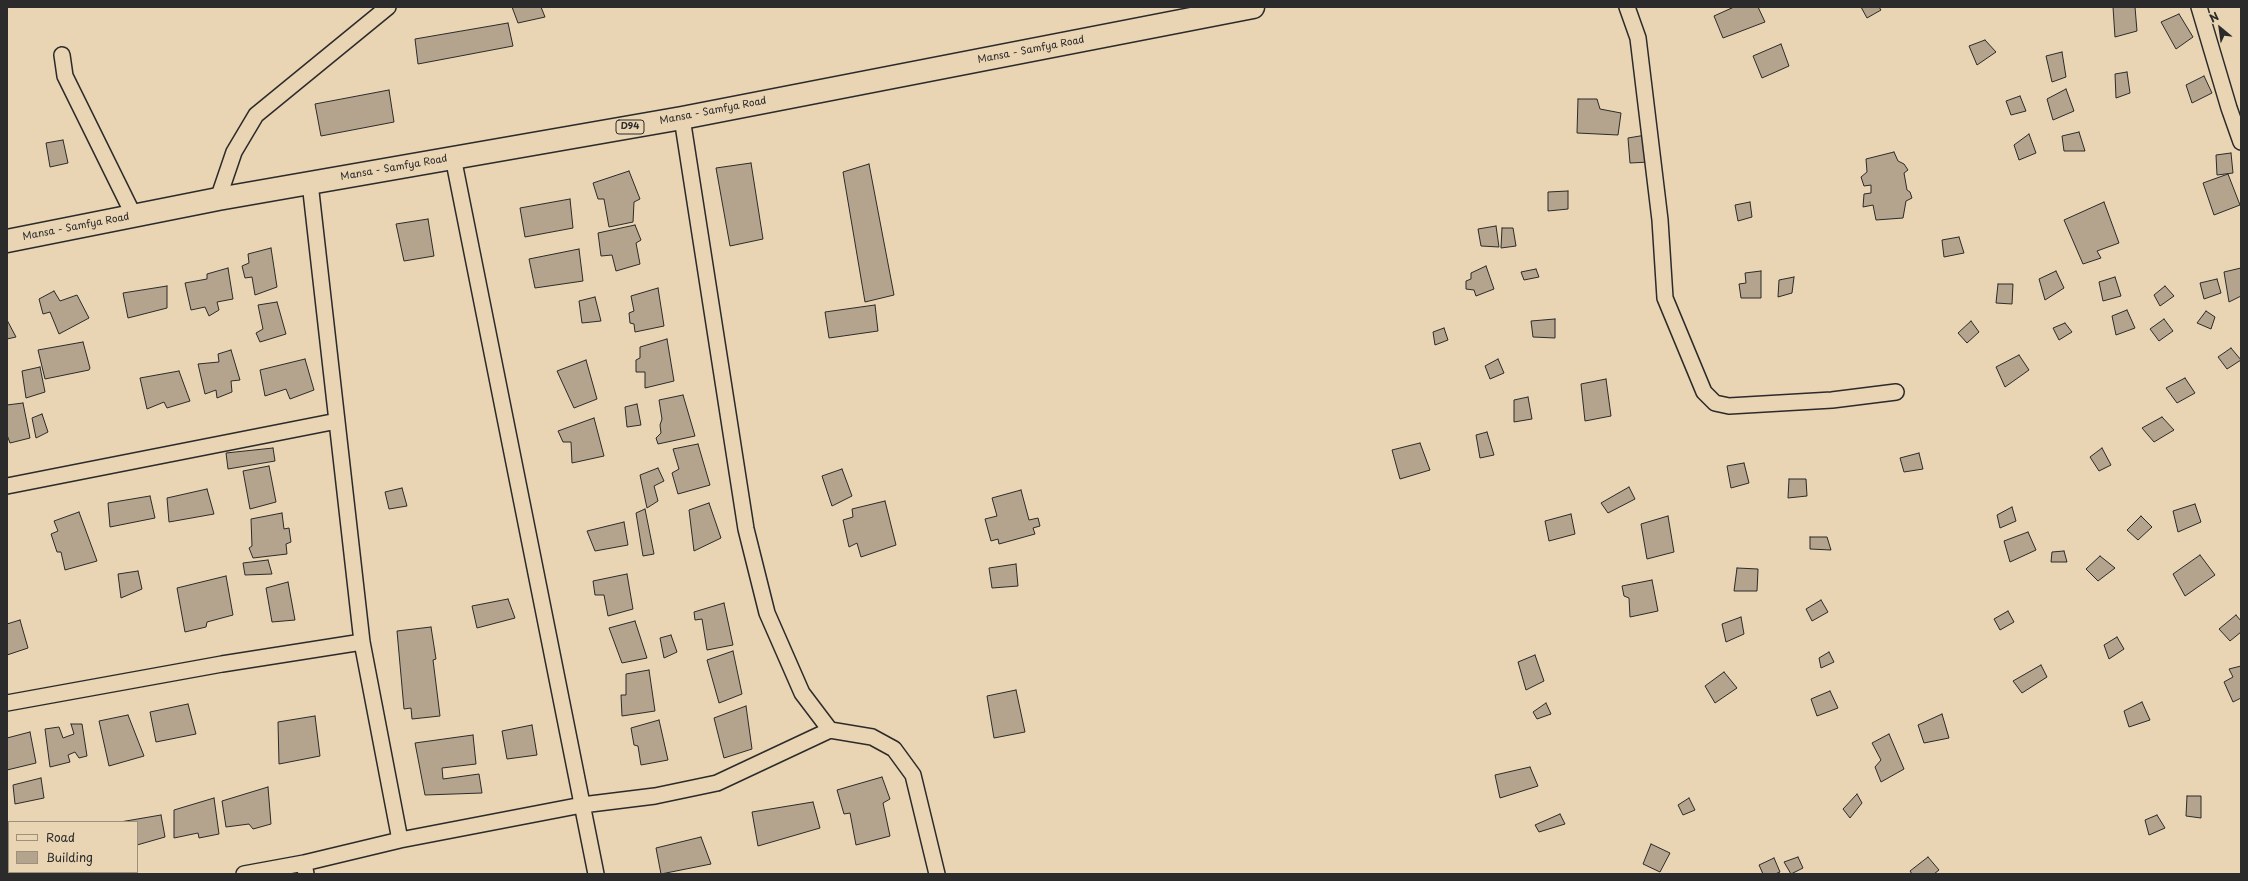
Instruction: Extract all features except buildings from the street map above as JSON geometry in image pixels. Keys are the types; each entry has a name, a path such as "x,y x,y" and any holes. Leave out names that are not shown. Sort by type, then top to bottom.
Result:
{"main road":[{"name":"Mansa - Samfya Road","path":"7,241 218,199 682,118 1253,7"}],"street":[{"path":"218,199 234,152 256,115 388,7"},
{"path":"1627,7 1638,38 1660,220 1665,298 1704,392 1715,403 1729,406 1832,400 1896,392"},
{"path":"2199,7 2229,108 2241,142"},
{"path":"62,54 65,76 134,216"},
{"path":"682,118 746,529 767,614 802,694 830,730"},
{"path":"453,157 596,874"},
{"path":"310,183 362,642 400,840"},
{"path":"7,486 337,421"},
{"path":"7,703 222,664 362,642"},
{"path":"244,874 305,868 400,840 582,806 655,796 717,783 830,730 872,737 894,749 913,775 937,874"}]}
